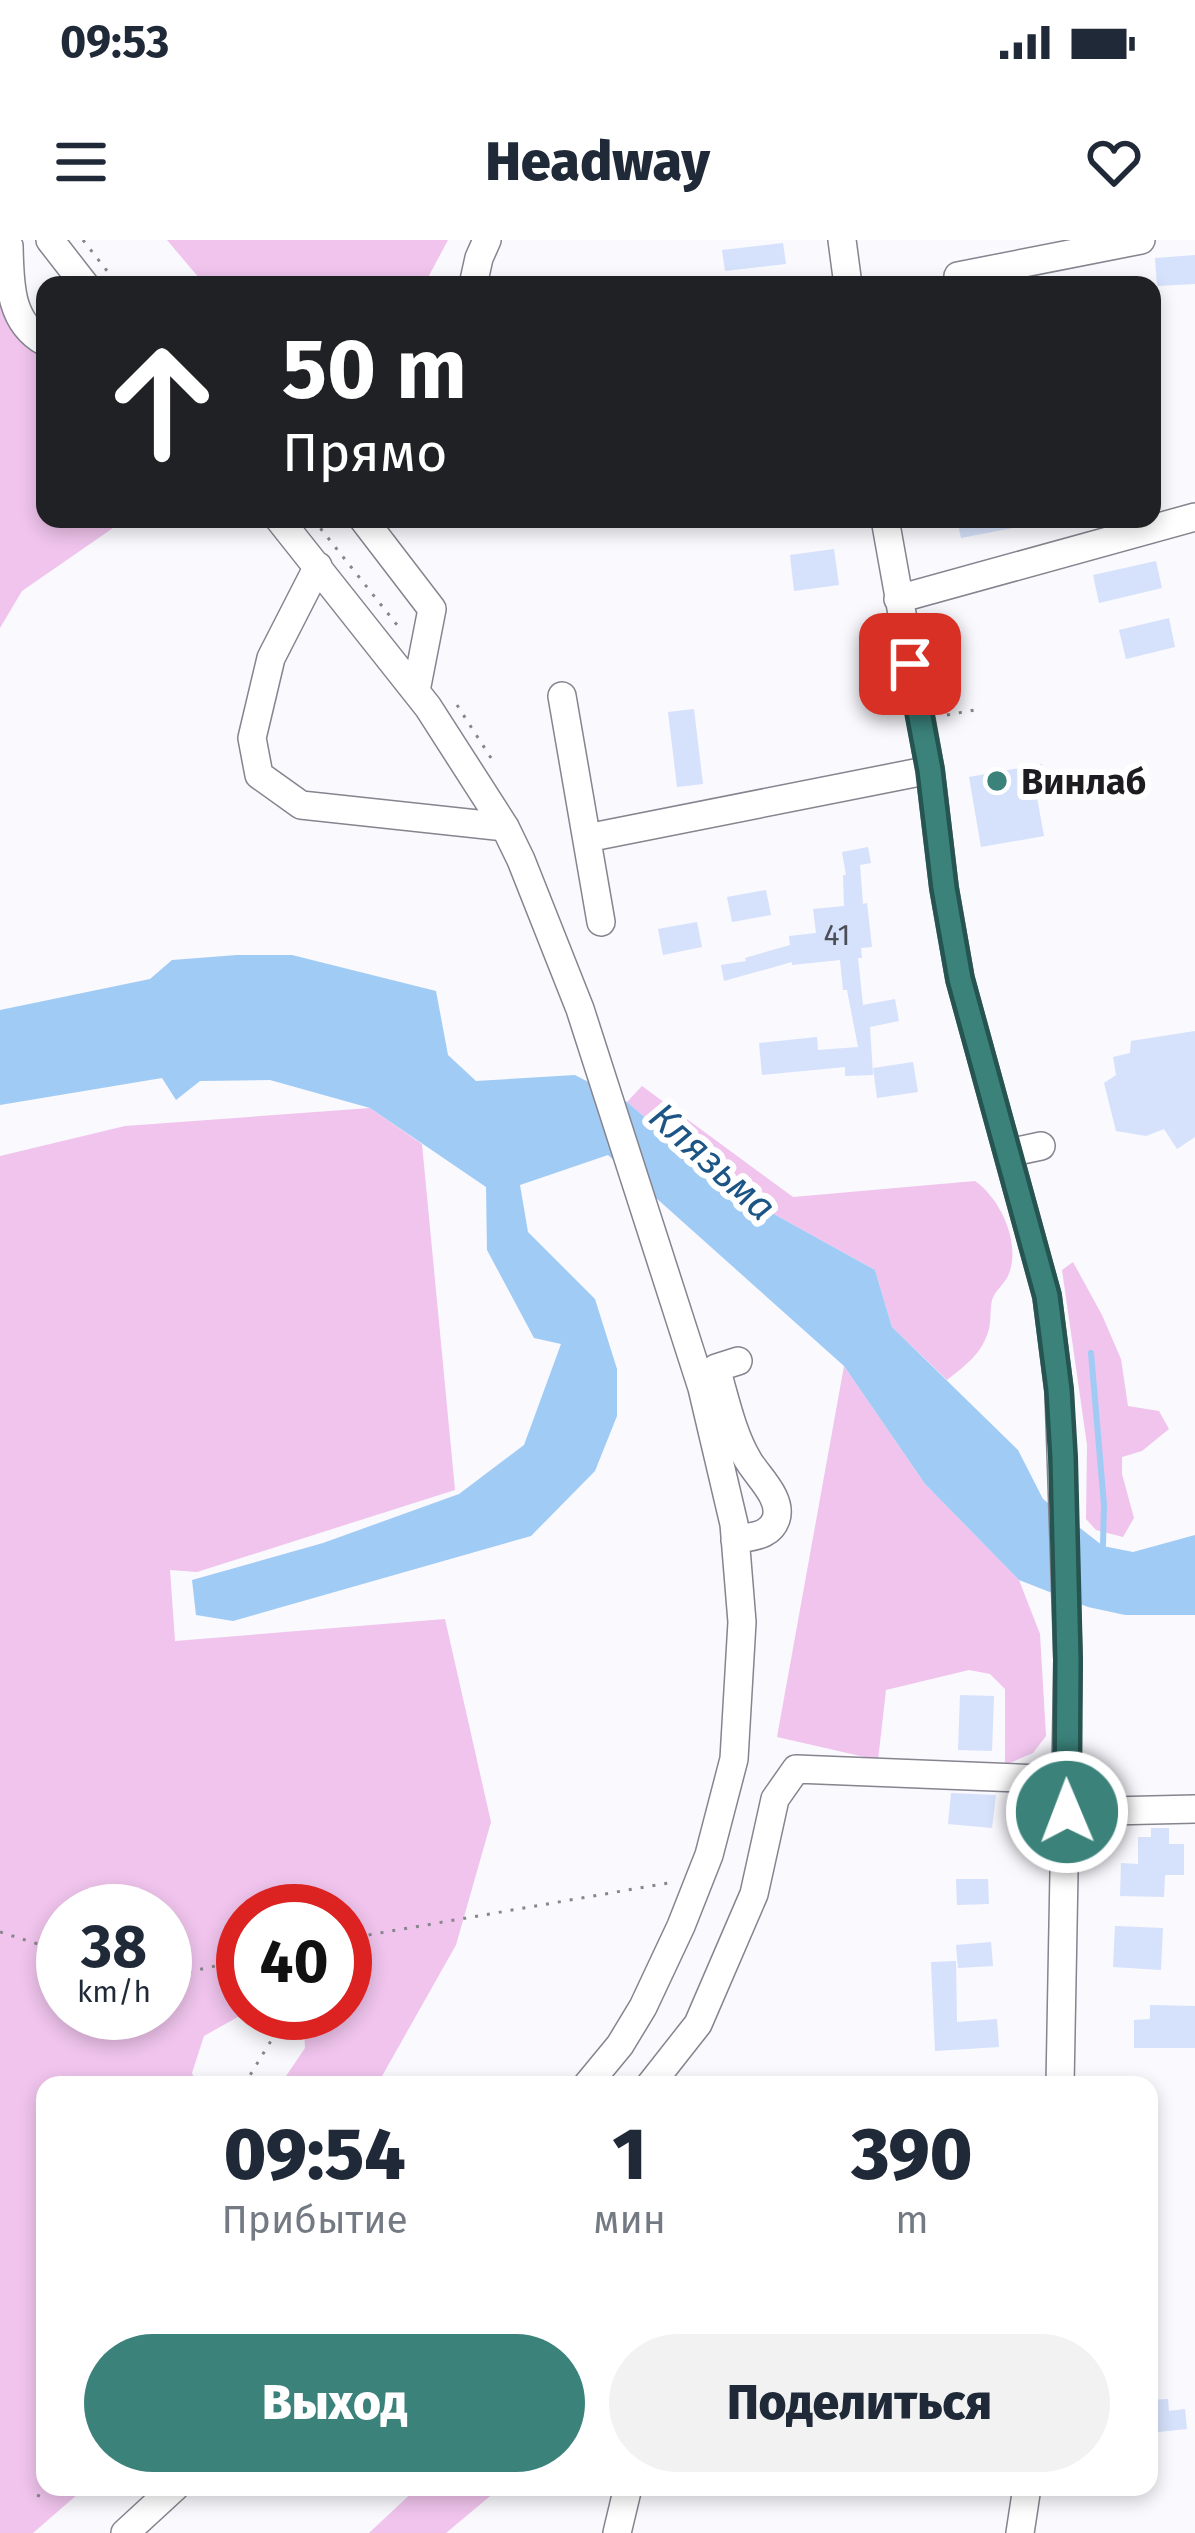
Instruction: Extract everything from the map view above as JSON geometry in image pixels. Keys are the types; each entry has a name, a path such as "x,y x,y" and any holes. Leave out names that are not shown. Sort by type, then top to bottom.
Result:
{"street":[{"path":"5,240 12,304 36,336"},
{"path":"50,240 78,276"},
{"path":"475,276 488,240"},
{"path":"842,240 847,276"},
{"path":"958,276 1142,240"},
{"path":"1161,526 1195,517"},
{"path":"286,528 416,691 506,827 580,1009 702,1388 726,1485 742,1622 734,1759 709,1855 681,1926 643,2007 594,2076"},
{"path":"370,528 432,609 416,691"},
{"path":"886,528 930,770 960,979 1047,1296 1059,1390 1068,1660 1060,2076"},
{"path":"898,599 1155,528"},
{"path":"318,566 271,658 253,737 259,775 301,805 506,827"},
{"path":"562,696 601,922"},
{"path":"586,838 930,770"},
{"path":"1008,1153 1041,1146"},
{"path":"735,1540 763,1534 775,1523 777,1512 775,1500 740,1445 716,1368 738,1361"},
{"path":"657,2076 698,2024 754,1894 775,1799 796,1769 1066,1780"},
{"path":"1067,1812 1195,1809"},
{"path":"125,2533 165,2496"},
{"path":"617,2533 626,2496"},
{"path":"1020,2533 1026,2496"}],"path":[{"path":"83,240 111,276"},
{"path":"927,638 941,616"},
{"path":"940,716 980,709"},
{"path":"372,1933 700,1878"},
{"path":"0,1932 36,1943"},
{"path":"250,2076 272,2040"}],"shaded area":[{"path":"167,240 448,240 429,276 197,276"},
{"path":"0,279 36,336 36,528 113,528 22,591 0,628"},
{"path":"642,1086 793,1197 975,1181 1001,1211 1012,1251 1008,1276 992,1300 989,1329 978,1352 947,1380 892,1327 875,1270 727,1188 627,1102"},
{"path":"370,1108 422,1144 455,1490 197,1572 170,1570 175,1641 445,1619 491,1822 456,1945 382,2076 286,2076 305,2048 305,2040 372,2040 372,1884 216,1884 216,2029 204,2036 193,2076 36,2076 36,2496 76,2496 33,2533 0,2533 0,1156 125,1126"},
{"path":"1073,1262 1121,1359 1128,1406 1159,1411 1169,1429 1142,1451 1122,1457 1134,1518 1123,1537 1096,1530 1086,1519 1087,1445 1062,1270"},
{"path":"844,1366 925,1484 1019,1580 1040,1634 1046,1736 1033,1753 1005,1765 1005,1689 990,1674 969,1670 886,1690 878,1760 777,1737"},
{"path":"408,2496 490,2496 446,2533 369,2533"}],"water":[{"path":"292,955 436,991 448,1055 476,1081 575,1075 627,1102 727,1188 875,1270 892,1327 1018,1450 1043,1499 1103,1546 1133,1552 1195,1535 1195,1615 1125,1615 1088,1607 1019,1580 925,1484 844,1366 608,1155 520,1185 528,1232 595,1299 617,1369 617,1416 595,1471 531,1536 233,1621 196,1615 192,1580 323,1543 459,1494 524,1445 561,1344 534,1338 487,1250 486,1187 370,1108 270,1080 200,1081 176,1100 162,1078 0,1105 0,1010 150,979 172,960"}],"building":[{"path":"783,243 786,264 725,271 722,250"},
{"path":"1195,255 1195,284 1161,286 1155,258"},
{"path":"959,528 1013,528 961,538"},
{"path":"834,549 839,585 794,591 790,555"},
{"path":"1156,561 1162,588 1099,603 1093,575"},
{"path":"1169,618 1175,647 1126,659 1119,630"},
{"path":"694,709 703,784 677,787 668,712"},
{"path":"1042,764 1046,791 1036,792 1044,836 981,847 969,777"},
{"path":"868,847 871,863 860,865 872,947 861,948 862,958 858,958 863,1005 895,999 899,1021 870,1027 873,1075 845,1076 845,1067 762,1075 759,1043 817,1037 818,1050 858,1047 840,960 792,962 724,981 721,965 790,945 789,936 816,933 813,909 844,906 842,852"},
{"path":"766,890 771,915 732,922 727,897"},
{"path":"697,922 702,947 663,955 658,929"},
{"path":"1195,1031 1195,1137 1177,1149 1164,1129 1146,1136 1116,1131 1104,1083 1116,1075 1113,1057 1130,1053 1131,1041"},
{"path":"913,1062 918,1092 877,1098 873,1068"},
{"path":"960,1695 994,1696 992,1751 958,1750"},
{"path":"951,1793 996,1795 992,1828 948,1824"},
{"path":"1151,1828 1169,1828 1169,1844 1184,1844 1184,1875 1165,1875 1164,1897 1120,1896 1121,1863 1138,1864 1138,1837 1151,1837"},
{"path":"956,1879 988,1879 989,1904 957,1905"},
{"path":"1115,1926 1163,1928 1161,1970 1113,1967"},
{"path":"991,1942 993,1966 958,1968 956,1945"},
{"path":"956,1961 957,2022 997,2019 999,2047 935,2051 931,1962"},
{"path":"1150,2005 1195,2006 1195,2048 1134,2048 1134,2020 1150,2019"},
{"path":"1168,2399 1169,2411 1185,2409 1187,2429 1158,2432 1158,2400"}],"waterway":[{"path":"1091,1353 1103,1545"}],"place":[{"name":"Винлаб","path":"997,781"}],"route":[{"path":"910,664 960,979 1047,1296 1063,1457 1067,1812"}],"water label":[{"name":"Клязьма","path":"713,1161"}]}
